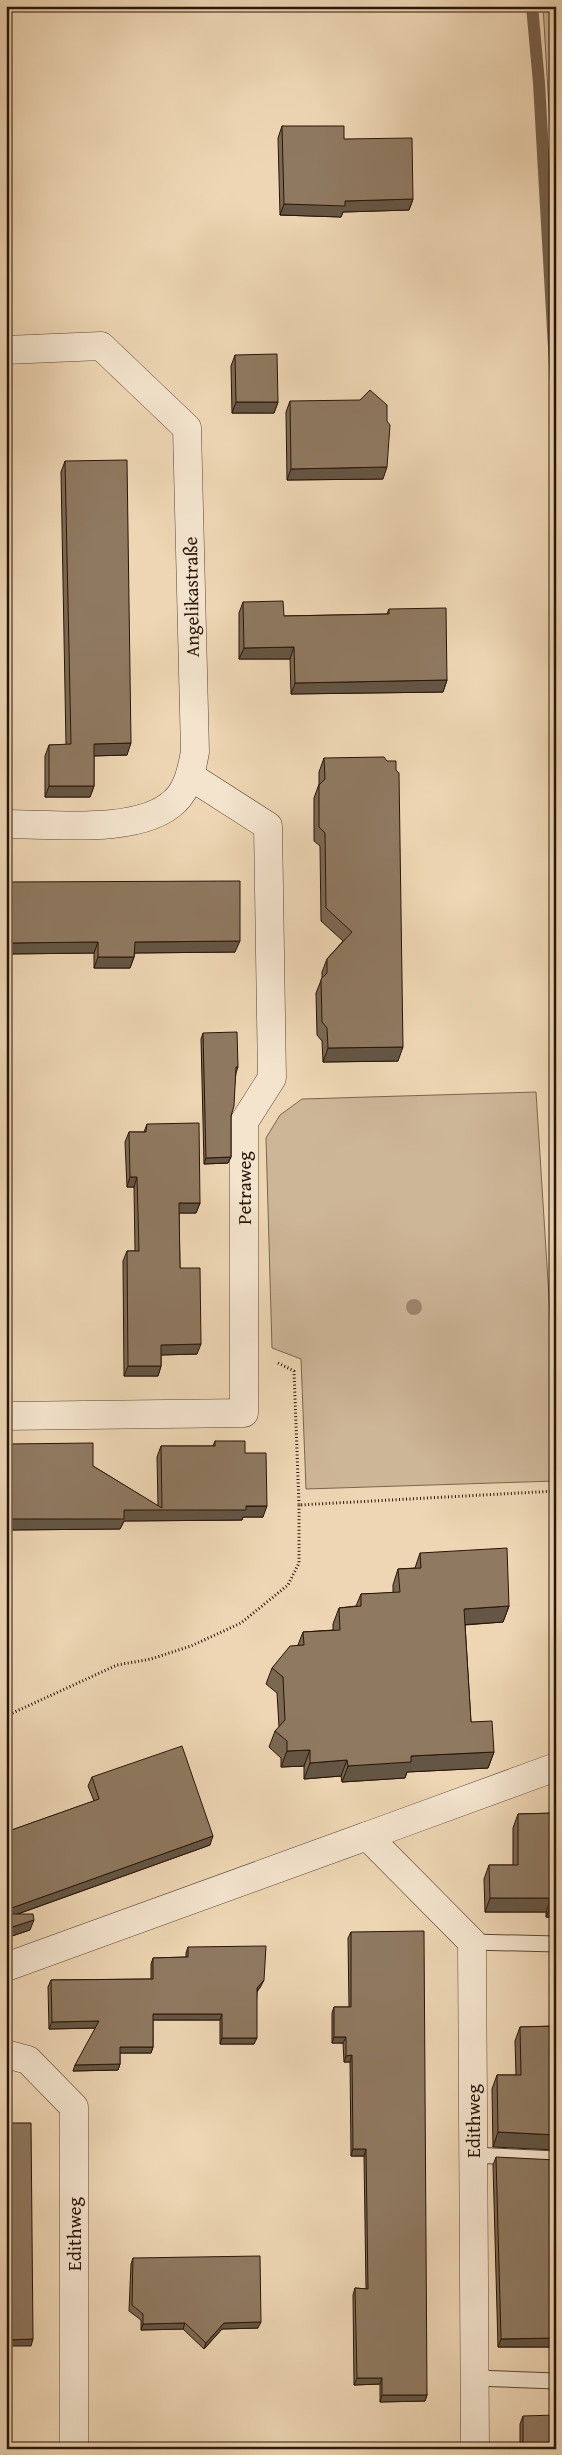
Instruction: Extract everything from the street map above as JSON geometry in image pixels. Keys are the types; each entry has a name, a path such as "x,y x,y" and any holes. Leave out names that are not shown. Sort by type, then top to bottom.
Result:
{"street":[{"name":"Angelikastraße","path":"6,350 101,346 187,428 195,752 190,776 176,800 161,812 137,820 96,824 6,824"},
{"name":"Petraweg","path":"6,1416 244,1413 244,1122 272,1078 268,826 190,776"},
{"path":"6,1968 556,1767"},
{"path":"367,1836 472,1942"},
{"name":"Edithweg","path":"472,1942 475,2449"},
{"name":"Edithweg","path":"6,2054 28,2060 74,2107 74,2449"}],"lane":[{"path":"472,1942 556,1944"},
{"path":"473,2155 556,2159"},
{"path":"474,2378 556,2381"}],"path":[{"path":"6,1716 117,1665 151,1659 191,1646 241,1623 288,1584 299,1563 299,1505 294,1371 272,1360 244,1359"},
{"path":"299,1505 556,1490"}],"shaded area":[{"path":"543,6 556,6 556,230"},
{"path":"536,1092 556,1408 556,1481 306,1489 301,1359 272,1348 266,1138 280,1115 302,1099"}],"building":[{"path":"282,126 344,126 344,139 412,138 413,199 345,201 345,206 284,204"},
{"path":"277,354 278,402 236,402 235,355"},
{"path":"370,390 387,405 387,421 390,425 387,467 291,469 290,401 360,400"},
{"path":"127,460 131,743 94,744 94,786 49,786 49,745 71,744 65,461"},
{"path":"283,601 284,616 389,614 389,609 446,608 447,680 295,683 294,647 244,648 243,602"},
{"path":"384,757 387,761 396,761 396,770 399,773 403,1047 328,1048 327,1028 322,1022 321,979 327,973 327,959 352,932 326,908 325,833 319,827 319,785 325,779 324,758"},
{"path":"240,881 240,941 135,942 134,957 98,957 98,942 6,943 6,882"},
{"path":"237,1032 238,1067 236,1067 234,1106 231,1116 231,1157 206,1158 203,1033"},
{"path":"199,1123 200,1203 179,1203 180,1268 200,1268 201,1344 161,1345 161,1366 128,1366 127,1251 139,1251 137,1177 130,1177 129,1132 146,1132 147,1124"},
{"path":"215,1441 245,1441 245,1453 266,1453 267,1506 246,1506 246,1510 124,1510 124,1519 6,1519 6,1444 93,1443 93,1466 162,1508 161,1446 215,1446"},
{"path":"507,1548 509,1606 464,1609 471,1722 492,1721 494,1752 411,1756 411,1762 348,1766 347,1760 310,1763 310,1750 287,1751 287,1741 275,1731 285,1720 283,1677 272,1668 290,1646 304,1645 303,1632 340,1630 339,1608 361,1606 361,1594 400,1592 398,1569 421,1568 420,1553"},
{"path":"182,1746 213,1836 6,1910 6,1832 99,1799 92,1777"},
{"path":"556,1813 556,1904 551,1904 551,1898 490,1898 489,1865 518,1865 518,1814"},
{"path":"6,1914 33,1914 34,1920 6,1929"},
{"path":"424,1931 427,2395 382,2395 382,2378 357,2378 355,2288 368,2289 366,2149 353,2149 352,2055 346,2056 346,2037 334,2037 334,2007 351,2007 351,1932"},
{"path":"266,1946 264,1980 257,1988 257,2038 222,2038 222,2014 153,2014 153,2047 120,2047 120,2064 75,2065 99,2021 52,2022 51,1980 153,1979 153,1958 188,1957 188,1947"},
{"path":"556,2026 556,2135 498,2132 497,2075 521,2075 520,2027"},
{"path":"6,2123 31,2123 33,2339 6,2340"},
{"path":"496,2157 556,2160 556,2338 501,2339"},
{"path":"260,2256 261,2322 224,2323 206,2343 185,2323 143,2324 143,2314 132,2305 133,2258"},
{"path":"556,2415 556,2449 523,2449 523,2416"}],"waterway":[{"path":"532,6 539,83 556,383"}]}
